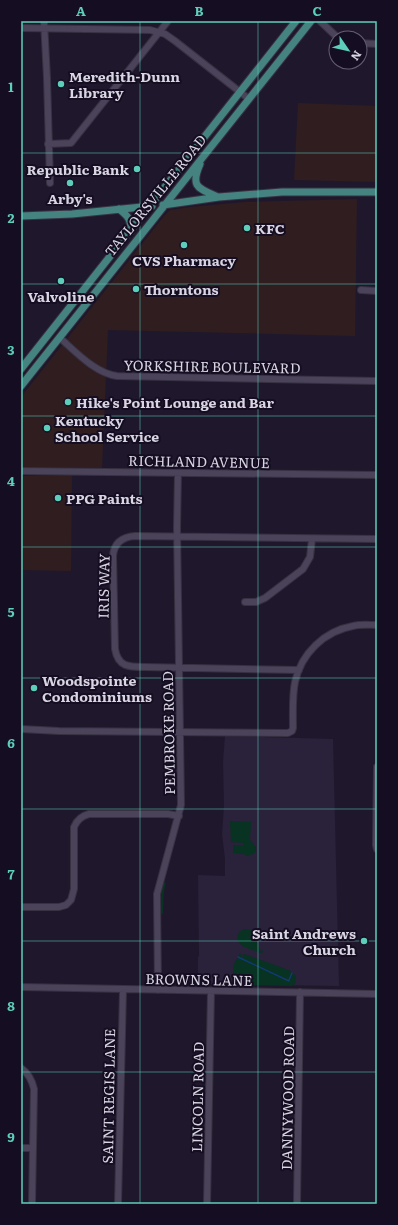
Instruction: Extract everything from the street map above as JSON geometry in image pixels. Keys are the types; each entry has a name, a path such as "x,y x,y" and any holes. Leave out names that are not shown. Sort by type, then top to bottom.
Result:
{"main road":[{"name":"TAYLORSVILLE ROAD","path":"21,369 296,21"},
{"name":"TAYLORSVILLE ROAD","path":"21,386 311,21"},
{"path":"204,156 195,180 197,185 202,189 219,197"},
{"path":"21,216 57,215 164,205 219,197 293,192 377,192"},
{"path":"119,209 128,216 131,221 131,231"}],"street":[{"path":"44,21 50,183"},
{"path":"48,144 71,143 168,21"},
{"path":"320,21 330,30"},
{"path":"21,28 150,30 160,32 175,41 249,99"},
{"path":"361,290 377,291"},
{"name":"YORKSHIRE BOULEVARD","path":"60,338 106,374 117,376 377,381"},
{"name":"RICHLAND AVENUE","path":"21,471 377,475"},
{"name":"PEMBROKE ROAD","path":"158,990 157,894 162,870 181,805 178,473"},
{"name":"IRIS WAY","path":"299,670 124,665 117,658 115,649 113,551 116,544 125,538 135,536 377,539"},
{"path":"246,602 256,602 265,598 303,569 310,557 312,539"},
{"path":"21,729 59,731 288,733 292,731 294,689 299,670 308,653 318,642 340,629 352,626 377,625"},
{"path":"377,767 377,849"},
{"path":"21,907 59,907 66,905 71,900 74,889 74,827 82,816 89,814 168,814 179,816"},
{"name":"BROWNS LANE","path":"21,987 377,994"},
{"name":"SAINT REGIS LANE","path":"118,1204 123,990"},
{"name":"LINCOLN ROAD","path":"207,1204 212,990"},
{"name":"DANNYWOOD ROAD","path":"297,1204 300,992"},
{"path":"21,1068 28,1074 34,1089 32,1204"},
{"path":"21,1148 33,1148"}],"shaded area":[{"path":"298,103 377,106 377,182 294,180"},
{"path":"357,199 355,336 108,330 102,468 21,467 21,397 170,210 245,202"},
{"path":"72,475 71,571 21,570 21,476"},
{"path":"225,736 333,739 339,986 198,984 198,875 225,876 225,859 222,834 224,806 223,762"}],"green space":[{"path":"230,821 251,822 250,840 256,847 256,851 254,853 247,856 244,854 233,853 233,845 243,846 244,843 231,842"},
{"path":"162,882 166,883 164,891 163,914 160,913"},
{"path":"245,929 260,933 246,938 255,937 260,951 263,950 263,952 261,953 244,947 239,943 238,934"},
{"path":"240,953 242,955 241,958 239,956 238,958 284,978 289,982 293,973 296,976 295,984 291,986 233,985 233,966"},
{"path":"244,954 291,971 292,972 289,979 241,959"}],"waterway":[{"path":"238,957 289,981"},
{"path":"289,980 292,973"}],"place":[{"name":"Meredith-Dunn Library","path":"61,84"},
{"name":"Republic Bank","path":"137,169"},
{"name":"Arby's","path":"70,183"},
{"name":"KFC","path":"247,228"},
{"name":"CVS Pharmacy","path":"184,245"},
{"name":"Valvoline","path":"61,281"},
{"name":"Thorntons","path":"136,289"},
{"name":"Hike's Point Lounge and Bar","path":"68,402"},
{"name":"Kentucky School Service","path":"47,428"},
{"name":"PPG Paints","path":"58,498"},
{"name":"Woodspointe Condominiums","path":"34,688"},
{"name":"Saint Andrews Church","path":"364,941"}]}
